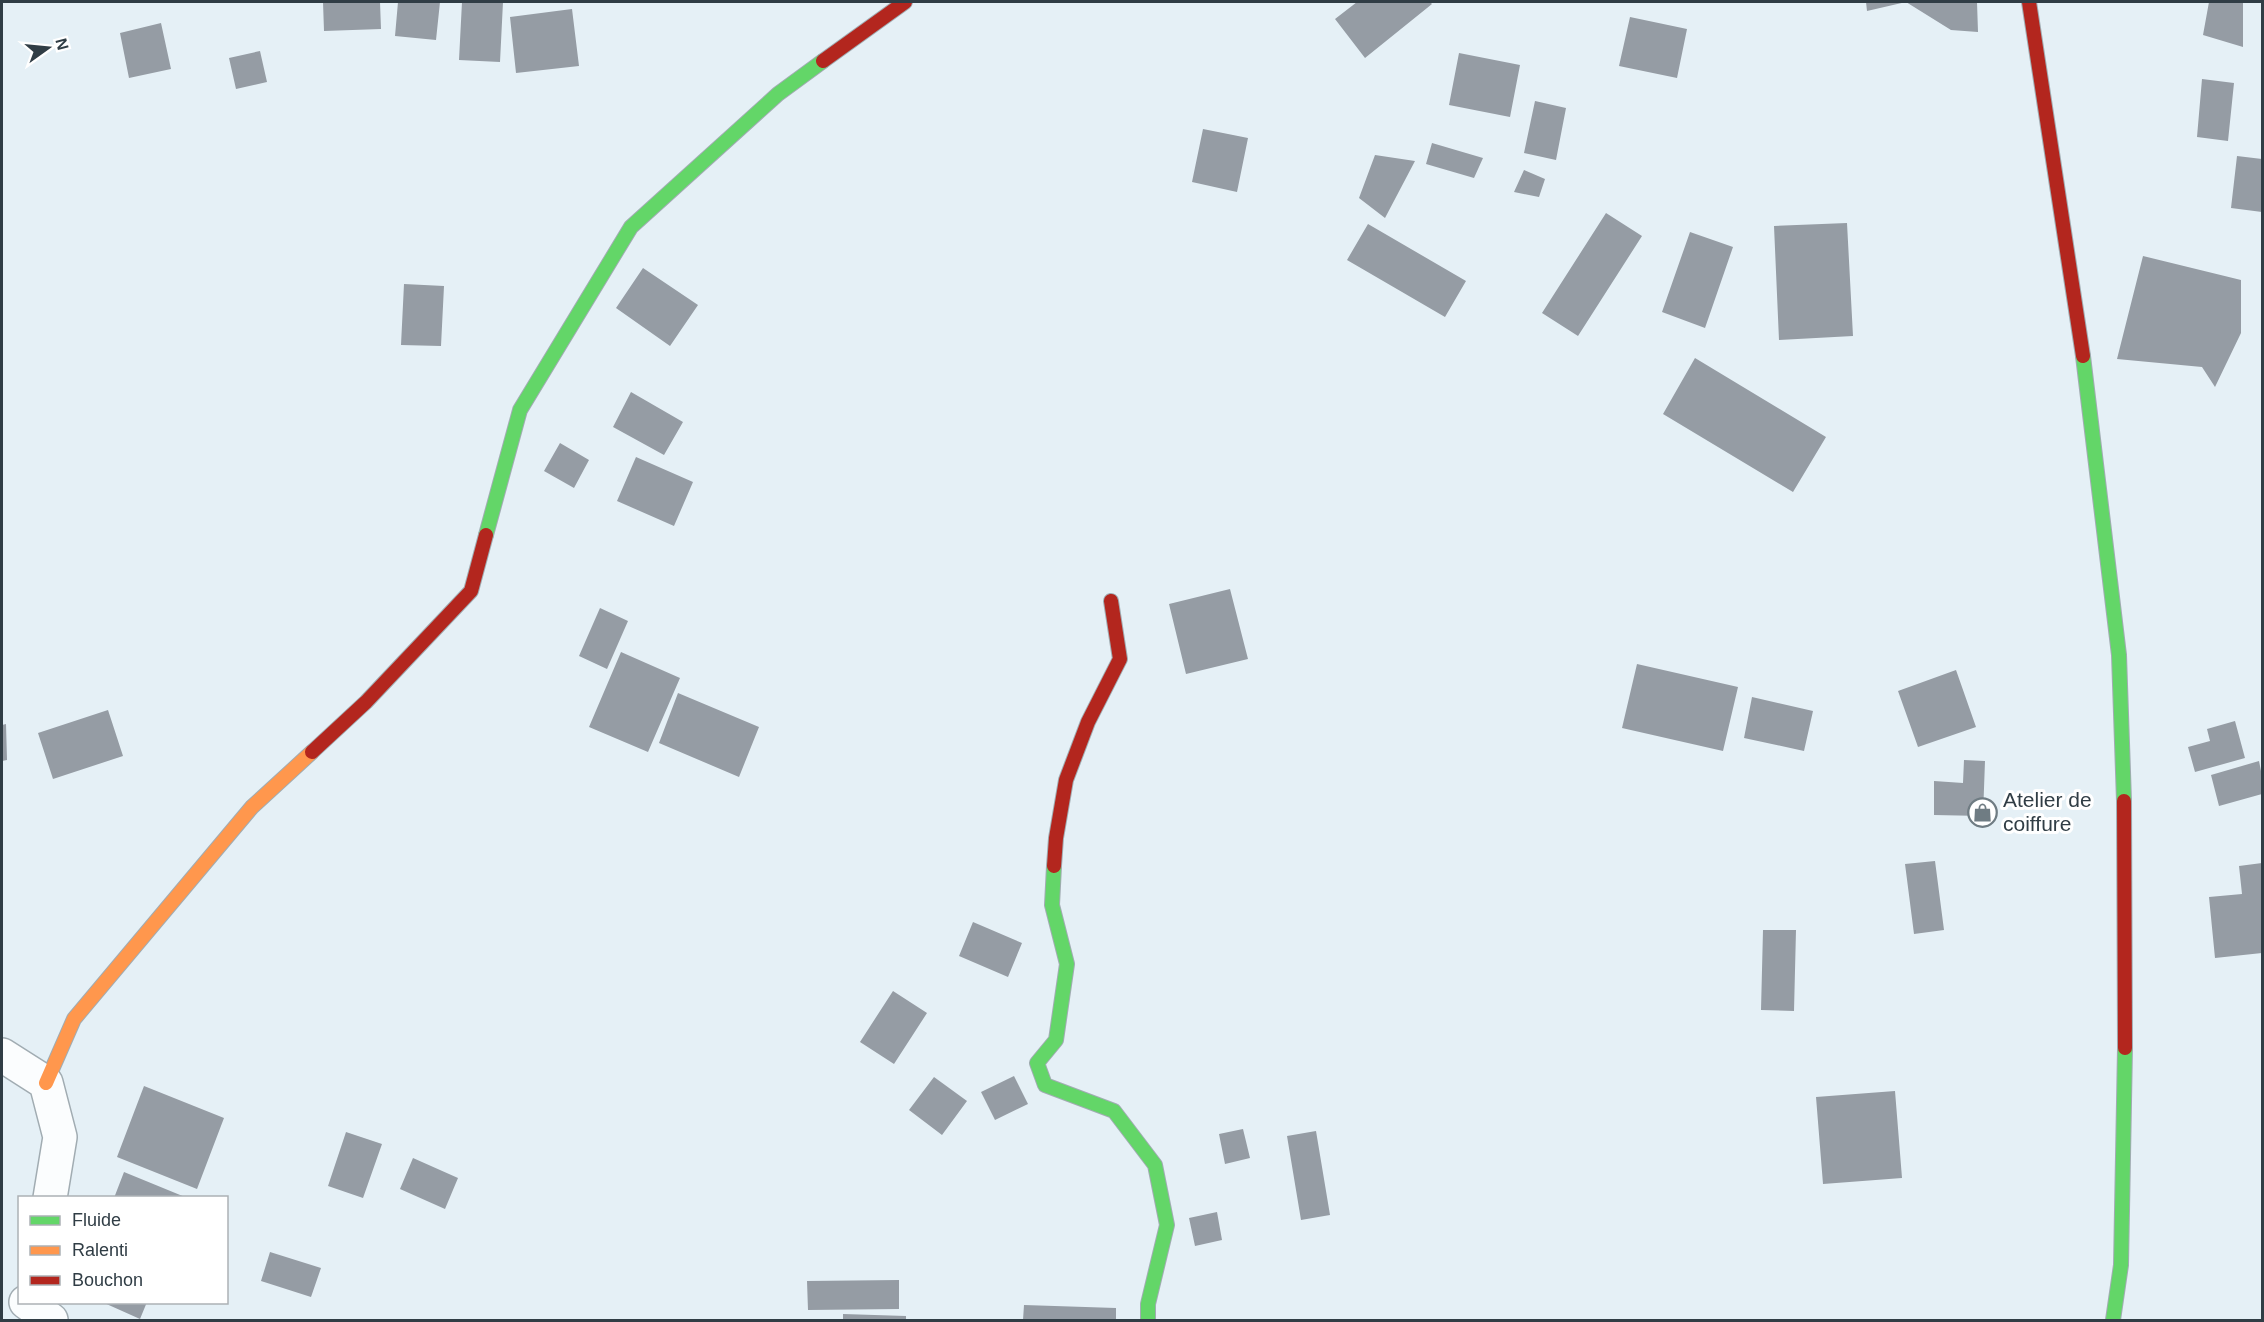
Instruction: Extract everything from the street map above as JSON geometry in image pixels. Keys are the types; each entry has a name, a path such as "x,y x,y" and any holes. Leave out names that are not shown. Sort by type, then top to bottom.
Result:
{"street":[{"path":"50,1196 60,1137 46,1083 74,1019 252,807 366,702 471,591 520,410 631,227 778,94 905,2"},
{"path":"2029,2 2075,290 2119,655 2124,787 2125,1060 2121,1265 2114,1320"},
{"path":"1111,601 1120,660 1088,722 1066,780 1056,838 1052,905 1067,964 1056,1040 1037,1063 1046,1085 1114,1110 1155,1165 1167,1225 1148,1304 1148,1320"},
{"path":"2,1055 46,1083"},
{"path":"2,1315 18,1302"},
{"path":"29,1304 51,1320"}],"building":[{"path":"323,2 380,2 381,29 324,31"},
{"path":"398,2 440,2 436,40 395,36"},
{"path":"462,2 503,2 500,62 459,60"},
{"path":"1357,2 1430,2 1432,4 1365,58 1335,19"},
{"path":"1866,2 1906,2 1867,11"},
{"path":"1906,2 1977,2 1978,32 1951,30"},
{"path":"2209,2 2243,2 2243,47 2203,35"},
{"path":"572,9 579,66 516,73 510,17"},
{"path":"1630,17 1687,29 1677,78 1619,66"},
{"path":"161,23 171,69 129,78 120,33"},
{"path":"260,51 267,82 236,89 229,58"},
{"path":"1459,53 1520,65 1510,117 1449,105"},
{"path":"2202,79 2234,83 2228,141 2197,137"},
{"path":"1535,101 1566,108 1556,160 1524,153"},
{"path":"1203,129 1248,138 1237,192 1192,182"},
{"path":"1432,143 1483,158 1474,178 1426,164"},
{"path":"1375,155 1415,161 1385,218 1359,198"},
{"path":"2237,156 2262,159 2262,212 2231,208"},
{"path":"1524,170 1545,179 1539,197 1514,192"},
{"path":"1606,213 1642,236 1578,336 1542,313"},
{"path":"1847,223 1853,336 1779,340 1774,226"},
{"path":"1368,224 1466,281 1445,317 1347,260"},
{"path":"1690,232 1733,247 1705,328 1662,312"},
{"path":"2143,256 2241,280 2241,333 2215,387 2202,367 2117,359"},
{"path":"643,268 698,305 670,346 616,308"},
{"path":"404,284 444,286 441,346 401,345"},
{"path":"1695,358 1826,437 1793,492 1663,414"},
{"path":"631,392 683,422 664,455 613,427"},
{"path":"560,443 589,460 574,488 544,471"},
{"path":"636,457 693,482 674,526 617,501"},
{"path":"1230,589 1248,659 1186,674 1169,604"},
{"path":"600,608 628,621 607,669 579,656"},
{"path":"621,652 680,678 648,752 589,727"},
{"path":"1637,664 1738,687 1723,751 1622,728"},
{"path":"1956,670 1976,727 1918,747 1898,691"},
{"path":"678,693 759,727 739,777 659,743"},
{"path":"1752,697 1813,711 1804,751 1744,738"},
{"path":"108,710 123,756 53,779 38,733"},
{"path":"2235,721 2245,758 2195,772 2188,747 2210,741 2207,729"},
{"path":"6,724 7,760 2,761 2,725"},
{"path":"1964,760 1985,761 1983,816 1934,815 1934,781 1963,783"},
{"path":"2259,761 2262,794 2219,806 2211,775"},
{"path":"1935,861 1944,930 1914,934 1905,864"},
{"path":"2262,863 2262,953 2215,958 2209,897 2242,894 2239,866"},
{"path":"973,922 1022,943 1008,977 959,956"},
{"path":"1763,930 1796,930 1794,1011 1761,1010"},
{"path":"893,991 927,1013 894,1064 860,1042"},
{"path":"1014,1076 1028,1104 995,1120 981,1092"},
{"path":"934,1077 967,1101 942,1135 909,1110"},
{"path":"144,1086 224,1118 197,1189 117,1157"},
{"path":"1895,1091 1902,1178 1823,1184 1816,1097"},
{"path":"1243,1129 1250,1158 1225,1164 1219,1134"},
{"path":"1316,1131 1330,1215 1301,1220 1287,1136"},
{"path":"346,1132 382,1144 363,1198 328,1186"},
{"path":"413,1158 458,1178 445,1209 400,1189"},
{"path":"124,1172 183,1196 115,1196"},
{"path":"1217,1212 1222,1240 1195,1246 1189,1218"},
{"path":"270,1252 321,1268 311,1297 261,1281"},
{"path":"899,1280 899,1309 808,1310 807,1281"},
{"path":"106,1304 146,1304 140,1319"},
{"path":"1024,1305 1116,1308 1116,1320 1023,1320"},
{"path":"843,1314 906,1316 906,1320 843,1320"}],"traffic: fast":[{"path":"486,535 520,410 631,227 778,94 823,61"},
{"path":"2083,356 2119,655 2124,801"},
{"path":"1054,866 1052,905 1067,964 1056,1040 1037,1063 1045,1085 1114,1111 1155,1165 1167,1225 1148,1304 1148,1320"},
{"path":"2113,1320 2121,1265 2125,1048"}],"traffic: slow":[{"path":"46,1083 74,1019 252,807 312,752"}],"traffic: jam":[{"path":"823,61 905,2"},
{"path":"2029,2 2083,356"},
{"path":"312,752 366,702 471,591 486,535"},
{"path":"1054,866 1056,838 1066,780 1088,722 1120,659 1111,601"},
{"path":"2124,801 2125,1048"}],"place":[{"name":"Atelier de coiffure","path":"1982,812"}]}
